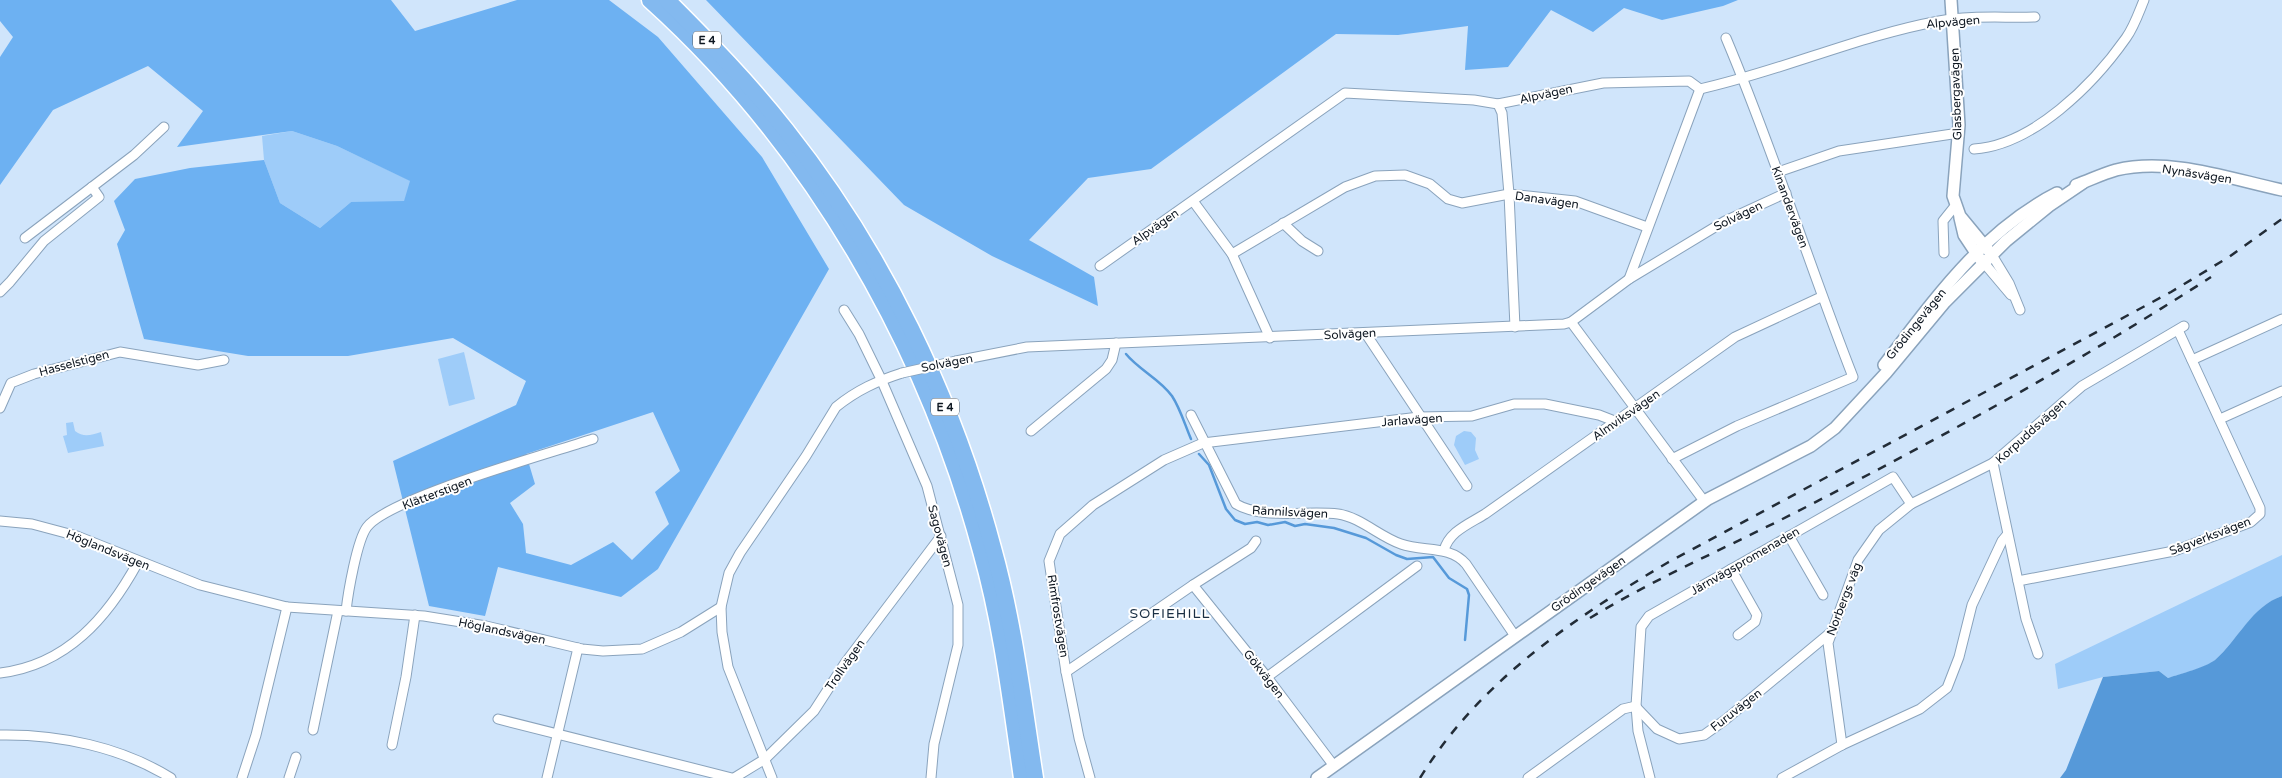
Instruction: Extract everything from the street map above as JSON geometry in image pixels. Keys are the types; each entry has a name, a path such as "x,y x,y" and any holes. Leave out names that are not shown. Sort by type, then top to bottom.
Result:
{"highway":[{"name":"E 4","path":"650,0 715,66 775,135 852,247 906,347 942,432 982,553 1004,655 1022,778"},
{"name":"E 4","path":"667,0 726,59 787,131 837,200 883,276 916,339 959,440 993,548 1016,650 1035,778"}],"street":[{"name":"Glasbergavägen","path":"1951,0 1959,133 1952,187 1958,211"},
{"path":"1974,150 1992,148 2031,129 2087,87 2127,36 2144,0"},
{"name":"Alpvägen","path":"1100,266 1345,93 1474,100 1498,104 1604,84 1689,81 1700,90 1744,79 1891,33 1952,20 2035,17"},
{"name":"Kinandervägen","path":"1672,459 1737,426 1853,377 1821,297 1786,193 1744,79 1726,38"},
{"path":"1629,278 1700,90"},
{"path":"1498,104 1502,113 1509,194 1515,327"},
{"path":"25,238 92,187 164,127"},
{"path":"1778,172 1840,151 1959,133"},
{"name":"Nynäsvägen","path":"1980,249 2027,210 2063,190 2116,170 2160,167 2207,174 2282,190"},
{"name":"Danavägen","path":"1232,254 1345,186 1375,176 1405,174 1430,184 1448,199 1462,203 1509,194 1575,201 1647,227"},
{"name":"Nynäsvägen","path":"1988,260 2030,220 2083,182"},
{"path":"0,292 44,240 99,198 92,187"},
{"name":"Solvägen","path":"881,379 956,361 1027,347 1366,334 1564,324 1571,322 1629,278 1725,220 1786,193"},
{"path":"1193,201 1232,254 1270,338"},
{"path":"1944,253 1943,221 1958,211 1980,249 2009,283 2020,310"},
{"path":"1283,223 1302,241 1318,251"},
{"name":"Grödingevägen","path":"1862,399 1883,365 1924,311 1980,249"},
{"name":"Grödingevägen","path":"1317,778 1704,502 1811,446 1835,428 1945,302 1988,260"},
{"name":"Almviksvägen","path":"1444,551 1445,544 1452,534 1617,422 1735,337 1821,297"},
{"name":"Sagovägen","path":"844,310 860,334 927,486 958,604 958,645 934,744 931,778"},
{"path":"2192,360 2282,319"},
{"path":"1571,322 1704,502"},
{"name":"Sågverksvägen","path":"2018,581 2174,551 2251,522 2260,514 2260,508 2192,360 2181,328"},
{"name":"Korpuddsvägen","path":"2038,654 2032,642 2007,535 1993,463 2082,386 2181,328"},
{"path":"1366,334 1419,417 1467,486"},
{"path":"1031,431 1106,369 1112,360 1116,343"},
{"name":"Hasselstigen","path":"0,408 11,384 34,374 120,352 198,365 224,360"},
{"path":"772,778 728,667 722,632 721,608 729,573 740,553 806,456 836,407 854,392 881,379"},
{"path":"2220,419 2282,392"},
{"name":"Jarlavägen","path":"1203,443 1419,417 1472,416 1514,404 1545,404 1599,415 1617,422"},
{"name":"Rännilsvägen","path":"1191,416 1203,443 1236,504 1245,510 1340,514 1402,544 1444,551 1462,559 1515,636"},
{"name":"Klätterstigen","path":"313,730 362,537 374,520 415,499 593,440"},
{"name":"Rimfrostvägen","path":"1090,778 1079,738 1066,672 1049,561 1060,534 1093,505 1164,460 1203,443"},
{"name":"Norbergs väg","path":"1842,745 1828,643 1830,633 1858,560 1879,530 1911,504 1993,463"},
{"name":"Järnvägspromenaden","path":"1650,778 1638,731 1636,706 1641,627 1649,616 1893,477 1911,504"},
{"name":"Höglandsvägen","path":"0,521 32,524 77,536 138,562 200,585 287,607 415,615 486,626 578,648 603,651 642,649 681,632 721,608"},
{"path":"1782,778 1842,745 1920,709 1948,688 1959,657 1972,605 2002,541 2007,535"},
{"name":"Trollvägen","path":"498,719 733,778 765,759 814,711 845,663 941,536"},
{"path":"1789,536 1823,595"},
{"path":"1066,672 1193,585 1251,548 1256,541"},
{"path":"0,673 21,670 58,654 98,622 121,594 138,562"},
{"path":"1267,676 1417,566"},
{"path":"1730,570 1757,615 1755,622 1738,635"},
{"name":"Gökvägen","path":"1193,585 1267,676 1334,766"},
{"path":"242,778 256,735 287,607"},
{"path":"392,745 406,677 415,615"},
{"name":"Furuvägen","path":"1636,706 1656,729 1679,739 1704,734 1725,720 1830,633"},
{"path":"547,778 578,648"},
{"path":"1528,778 1623,709 1636,706"},
{"path":"0,735 22,735 78,742 122,753 172,778"},
{"path":"289,778 296,758"}],"shaded area":[{"path":"0,0 391,0 415,31 517,0 609,0 658,37 762,157 829,269 658,569 621,597 498,567 485,616 429,606 393,461 516,405 526,381 453,338 348,356 248,356 144,339 117,244 125,230 114,201 135,179 190,168 264,160 280,203 320,228 351,202 404,201 410,181 337,146 292,131 177,147 203,111 148,66 53,110 0,185 0,57 13,37 0,21","holes":["653,412 680,471 655,492 669,524 632,560 613,542 571,565 526,553 523,524 510,503 535,484 526,454"]},
{"path":"706,0 1738,0 1723,6 1662,20 1624,8 1593,32 1551,10 1508,67 1465,70 1468,26 1398,35 1336,34 1151,169 1088,178 1029,240 1094,277 1098,306 992,256 904,205"},
{"path":"292,131 337,146 411,181 404,202 351,202 320,228 280,203 264,160 262,136"},
{"path":"464,352 475,399 449,406 438,359"},
{"path":"73,422 75,431 81,435 101,432 104,446 68,453 63,436 67,435 66,423"},
{"path":"1464,431 1471,432 1476,438 1475,450 1479,459 1465,465 1454,445 1456,436"},
{"path":"2282,555 2282,596 2262,608 2211,663 2168,678 2159,671 2103,677 2058,689 2055,664"},
{"path":"2282,596 2282,778 2060,778 2066,770 2103,677 2159,671 2168,678 2206,665 2223,652 2262,607"}],"waterway":[{"path":"1126,354 1172,396 1191,439"},
{"path":"1199,454 1209,465 1226,509 1235,520 1245,524 1257,522 1268,525 1285,522 1295,526 1305,524 1334,528 1366,538 1407,559 1433,557 1449,578 1467,589 1469,595 1465,640"}],"railway":[{"path":"1420,778 1444,743 1470,711 1499,682 1562,630 1596,607 1667,563 2171,292 2229,257 2282,219"},
{"path":"1590,618 1643,588 1781,520 1962,424 2063,368 2211,277"}],"district":[{"name":"SOFIEHILL","path":"1170,613"}]}
